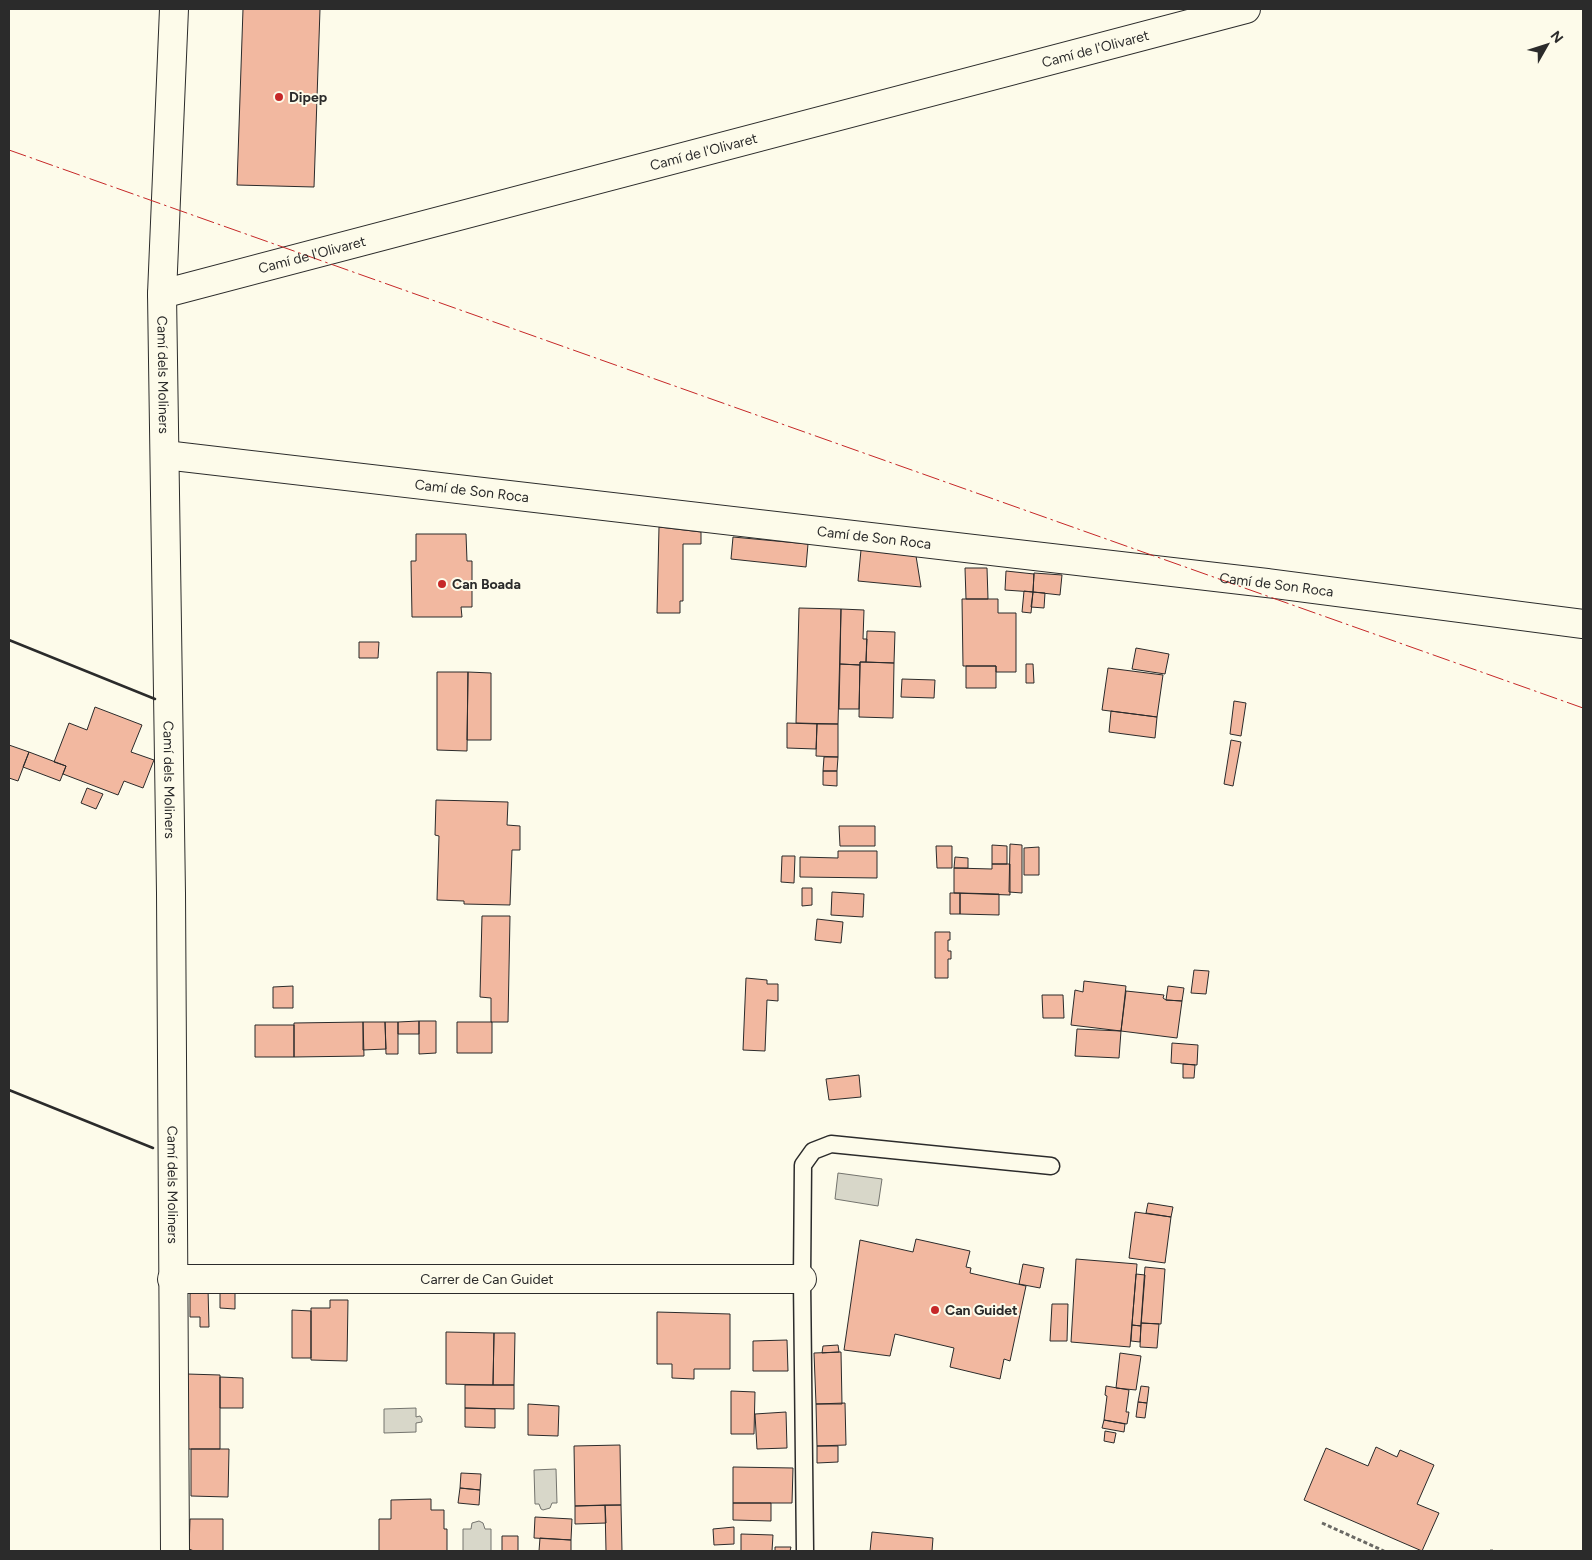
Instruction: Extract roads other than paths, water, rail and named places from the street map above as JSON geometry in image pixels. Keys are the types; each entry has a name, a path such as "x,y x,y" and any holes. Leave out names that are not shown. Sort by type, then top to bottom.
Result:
{"street":[{"name":"Camí dels Moliners","path":"174,9 162,294 171,893 175,1551"},
{"name":"Camí de l'Olivaret","path":"162,294 1246,9"},
{"name":"Camí de Son Roca","path":"165,456 1266,583 1583,624"},
{"name":"Carrer de Can Guidet","path":"172,1279 802,1279"}],"lane":[{"path":"805,1551 802,1279 803,1165 813,1151 831,1144 1051,1166"}],"place":[{"name":"Dipep","path":"279,97"},
{"name":"Can Boada","path":"442,584"},
{"name":"Can Guidet","path":"935,1310"}]}
